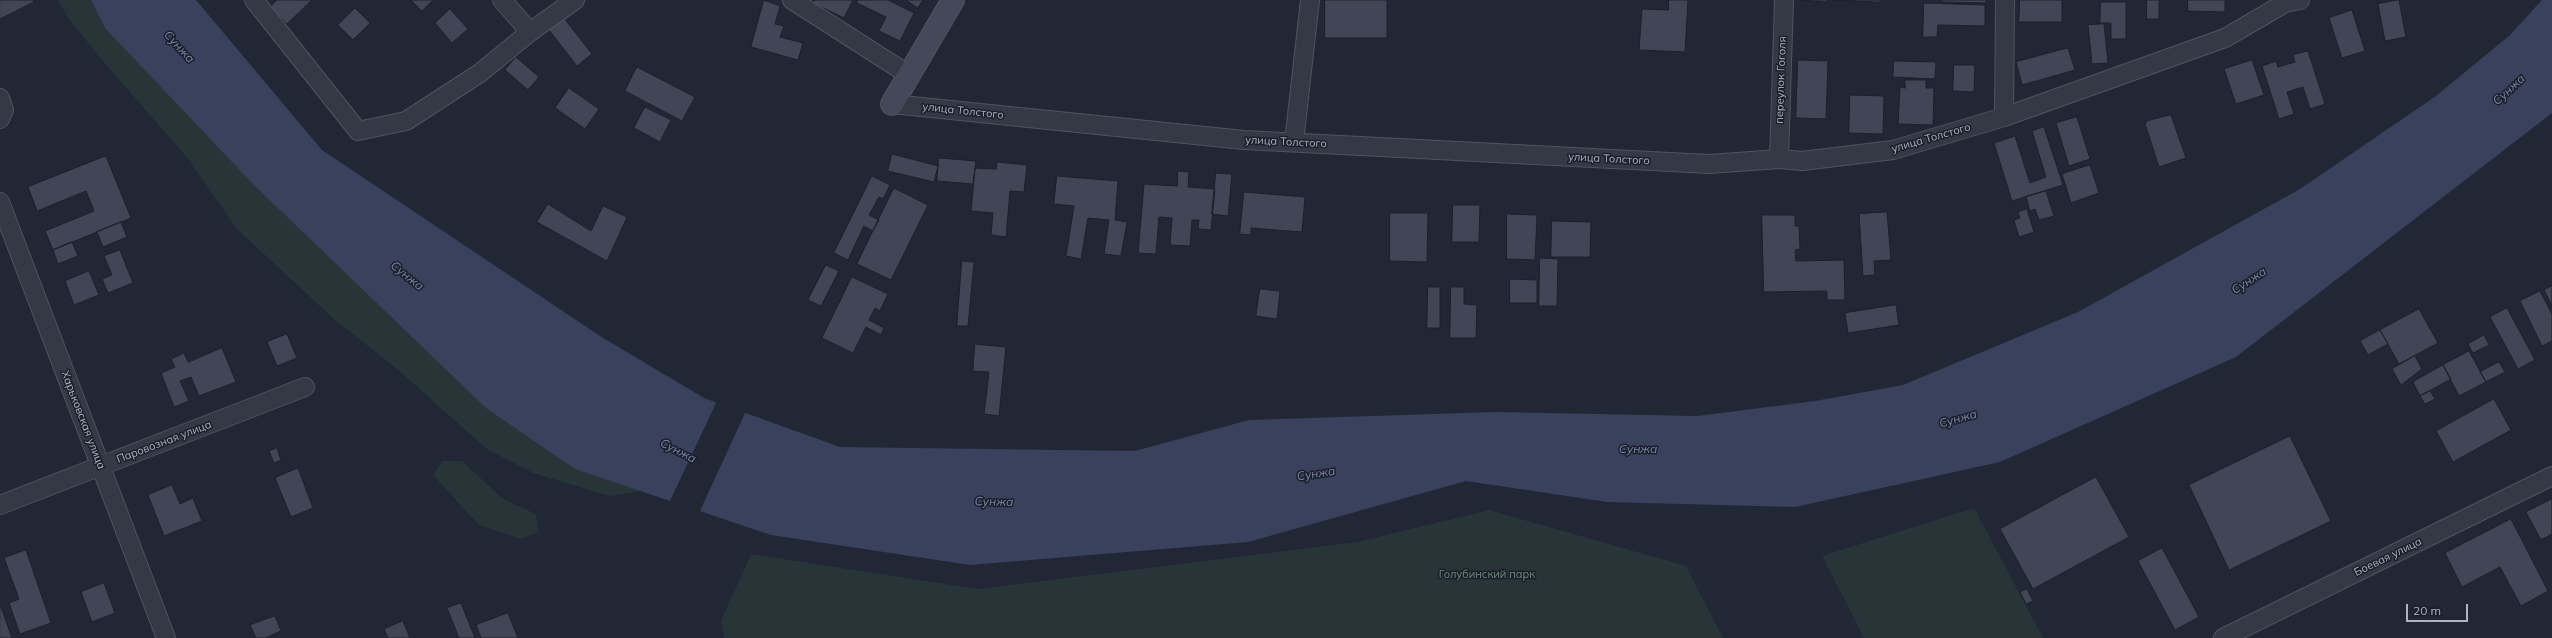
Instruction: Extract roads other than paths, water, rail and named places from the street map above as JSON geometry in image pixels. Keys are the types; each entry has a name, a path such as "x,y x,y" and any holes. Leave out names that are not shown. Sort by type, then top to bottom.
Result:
{"main road":[{"path":"892,104 953,0"}],"street":[{"path":"254,0 358,131 406,121 480,73 530,32 575,0"},
{"path":"502,0 530,32"},
{"path":"792,0 909,75"},
{"path":"1294,142 1310,0"},
{"name":"переулок Гоголя","path":"1779,159 1784,0"},
{"path":"2004,117 2005,0"},
{"name":"улица Толстого","path":"892,104 1244,140 1709,164 1779,159 1802,161 1893,150 2004,117 2225,38 2288,1"},
{"path":"0,98 4,110 0,119"},
{"name":"Харьковская улица","path":"0,202 166,638"},
{"name":"Паровозная улица","path":"0,505 305,387"},
{"name":"Боевая улица","path":"2223,638 2552,476"}],"water":[{"name":"Сунжа","path":"91,0 196,0 322,150 600,336 704,398 840,447 1135,451 1249,420 1496,412 1697,416 1815,401 1903,385 2078,312 2300,189 2436,96 2510,35 2542,0 2552,0 2552,113 2236,357 2000,462 1795,507 1607,502 1466,481 1248,542 970,565 771,535 575,469 486,408 254,185 105,28"}],"park label":[{"name":"Голубинский парк","path":"1487,575"}]}
